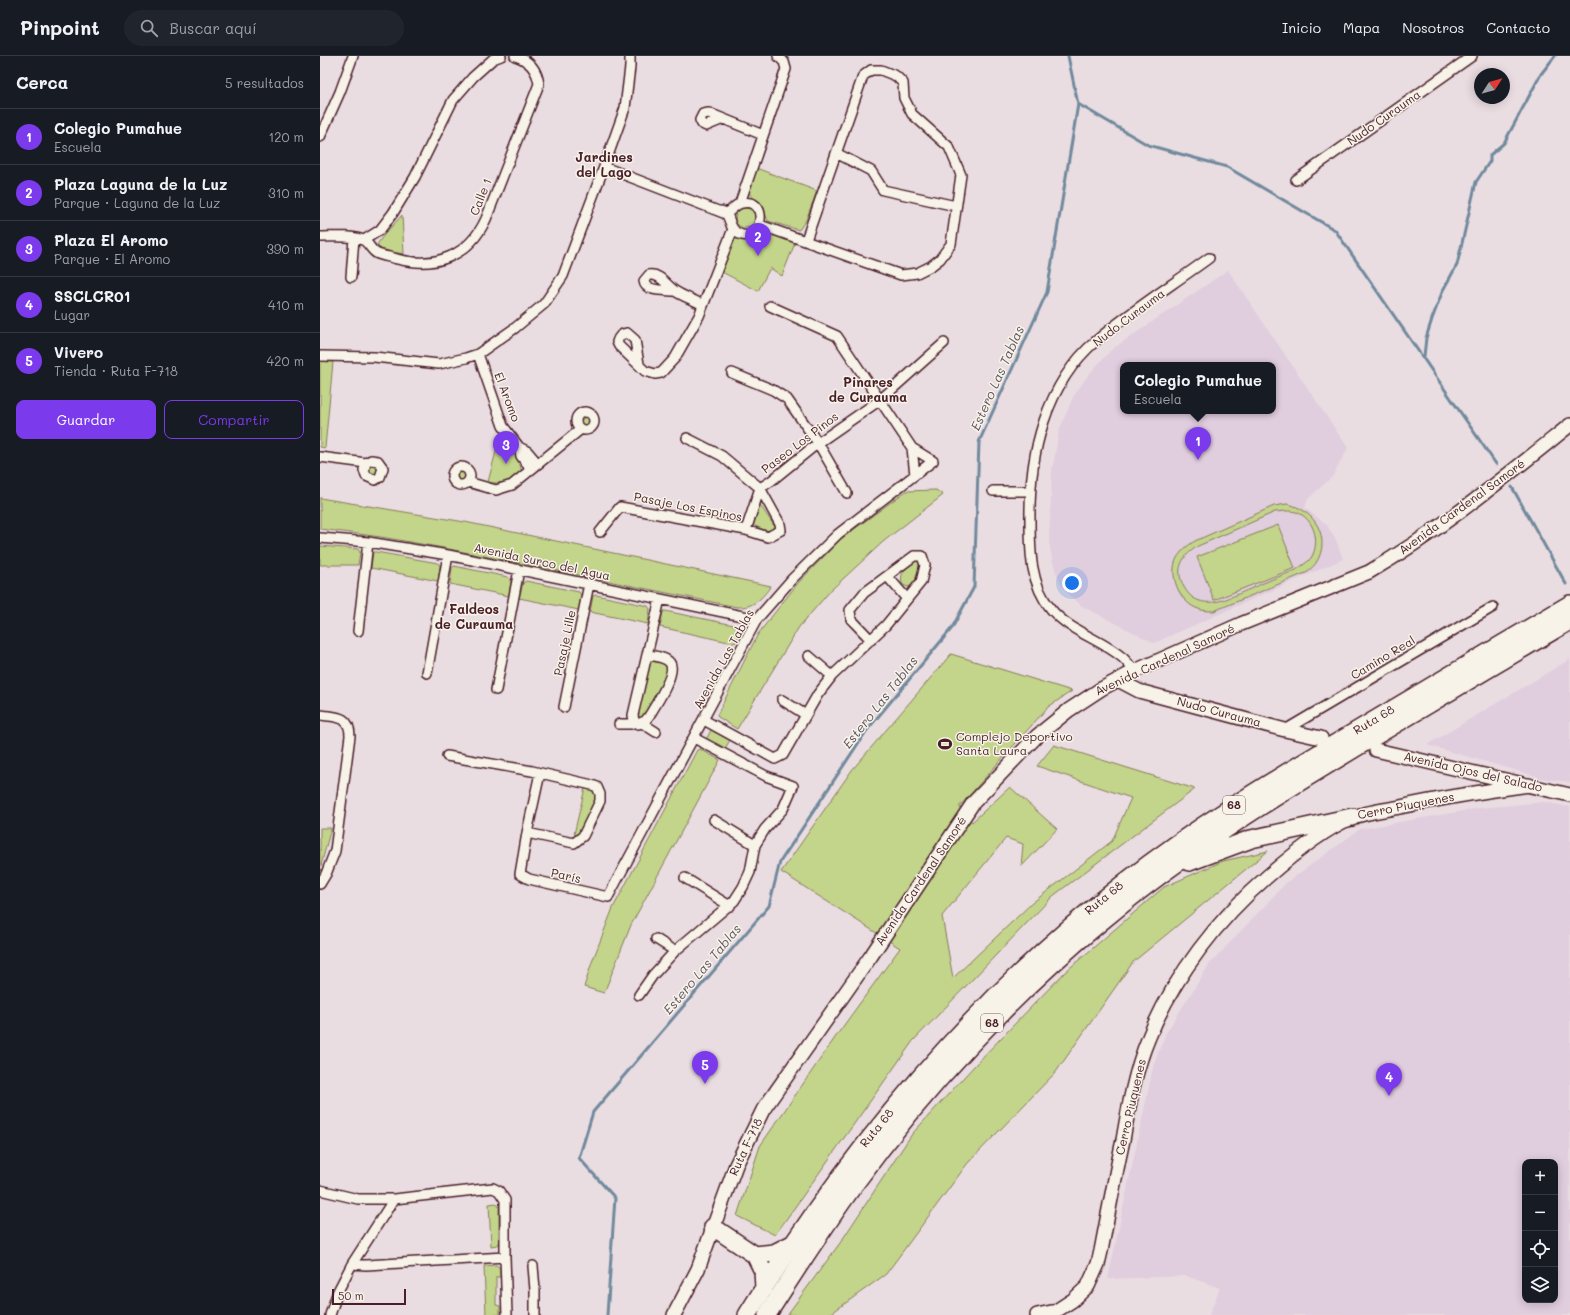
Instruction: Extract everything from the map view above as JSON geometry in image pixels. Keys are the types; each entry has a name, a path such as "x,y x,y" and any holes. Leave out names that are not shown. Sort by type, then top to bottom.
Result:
{"highway":[{"name":"Ruta 68","path":"747,1315 838,1179 912,1086 1009,984 1094,906 1156,859 1251,794 1570,604"},
{"name":"Ruta 68","path":"767,1315 855,1184 932,1088 1037,978 1100,922 1150,882 1203,844 1262,805 1570,621"},
{"path":"1150,882 1208,854 1251,839 1352,817"},
{"path":"713,1228 755,1255 762,1271 764,1288"},
{"path":"755,1255 774,1252 794,1243"}],"main road":[{"name":"Avenida Cardenal Samoré","path":"844,993 872,956 973,803 1020,752 1054,722 1085,699 1118,680 1241,624 1368,572 1414,545 1570,425"},
{"name":"Nudo Curauma","path":"1118,680 1139,691 1285,730 1321,738"},
{"name":"Avenida Ojos del Salado","path":"1376,750 1570,795"},
{"name":"Cerro Piuquenes","path":"1037,1315 1056,1311 1073,1300 1088,1286 1098,1264 1136,1075 1149,1037 1174,988 1222,922 1276,868 1309,844 1352,817 1454,796 1528,785"},
{"name":"Ruta F-718","path":"674,1315 698,1269 736,1165 763,1110 844,993"}],"street":[{"path":"320,137 340,92 353,56"},
{"path":"320,237 354,238 364,240 380,230 393,213 415,177 453,100 472,77 493,59 501,56"},
{"name":"Calle 1","path":"364,240 376,253 403,260 434,262 457,253 477,235 486,219 539,84 536,72 532,67 523,59 515,56"},
{"path":"320,356 374,357 439,364 466,358 478,354 515,328 544,304 562,276 625,108 630,56"},
{"path":"721,211 729,212 740,203 786,68 784,62 778,56"},
{"name":"Nudo Curauma","path":"1296,180 1472,56"},
{"path":"760,225 806,240 901,275 917,273 940,259 951,244 961,175 949,147 912,114 904,98 903,83 896,76 881,70 871,70 863,76 806,240"},
{"path":"723,119 763,135"},
{"path":"836,153 871,171 883,190 956,206"},
{"path":"604,167 721,211 727,215 733,229 737,233 747,235 752,233 760,225 761,215 755,206 750,203 740,203"},
{"path":"639,364 645,371 655,374 661,373 675,358 703,305 733,229"},
{"path":"351,277 354,238"},
{"name":"Nudo Curauma","path":"1135,672 1123,658 1064,622 1050,609 1039,590 1032,568 1029,549 1029,491 1039,435 1047,412 1058,388 1076,362 1096,340 1209,258"},
{"path":"675,291 703,305"},
{"path":"770,306 837,336 912,448 915,475"},
{"name":"Paseo Los Pinos","path":"746,530 760,488 771,481 818,443 880,400 944,343"},
{"name":"El Aromo","path":"478,354 503,426 519,447 521,456 534,466"},
{"path":"732,373 773,390 787,399 818,443 847,493"},
{"path":"468,482 496,490 512,485 581,429"},
{"path":"687,438 722,456 760,488"},
{"name":"Avenida Las Tablas","path":"608,898 757,619 792,579 838,534 933,461 912,448"},
{"path":"320,457 366,463"},
{"name":"Pasaje Los Espinos","path":"600,532 620,507 746,530 768,537 781,530 780,524 760,488"},
{"path":"993,491 1029,491"},
{"name":"Avenida Surco del Agua","path":"320,538 368,542 448,555 757,619"},
{"path":"358,631 368,542"},
{"path":"428,673 448,555"},
{"path":"704,720 775,759 783,755 818,694 832,676 871,640 886,625 921,582 925,565 922,556 914,556 864,593 850,610 851,619 871,640"},
{"path":"496,690 519,570"},
{"path":"888,576 907,600"},
{"name":"Pasaje Lille","path":"564,707 589,584"},
{"path":"656,732 638,722 633,715 660,599"},
{"name":"Camino Real","path":"1285,730 1493,607"},
{"path":"619,724 630,724 645,721 670,679 672,669 671,663 667,660 647,655"},
{"path":"809,656 832,676"},
{"path":"782,700 806,715"},
{"path":"320,715 342,718 347,722 350,729 350,736 336,851 320,884"},
{"path":"639,995 653,975 675,950 730,906 734,901 750,872 756,845 765,829 783,809 793,786 766,776 694,738"},
{"path":"447,756 540,773 597,787 600,794 600,801 583,836 574,843 527,833 540,773"},
{"path":"714,820 756,845"},
{"name":"París","path":"527,833 520,874 529,879 608,898"},
{"path":"685,878 730,906"},
{"path":"656,939 675,950"},
{"path":"320,1190 358,1199 394,1199 493,1188 499,1191 505,1200 507,1315"},
{"path":"330,1315 338,1290 352,1264 394,1199"},
{"path":"352,1264 366,1265 505,1257"},
{"path":"533,1266 535,1315"}],"shaded area":[{"path":"1228,270 1348,448 1333,476 1308,499 1305,508 1327,525 1336,540 1343,559 1154,643 1082,606 1070,596 1060,583 1053,563 1049,542 1052,472 1059,431 1073,397 1088,375 1111,350"},
{"path":"1570,659 1570,782 1546,779 1427,745"},
{"path":"1544,802 1570,807 1570,1315 1209,1315 1220,1288 1186,1276 1108,1279 1154,1063 1166,1033 1209,965 1286,883 1360,829 1480,808"}],"green space":[{"path":"756,168 817,191 806,220 799,230 768,221 762,205 747,192"},
{"path":"745,208 752,211 755,218 752,225 745,228 738,225 735,218 738,211"},
{"path":"402,215 404,254 382,250 377,245 379,241"},
{"path":"762,233 778,235 795,243 782,276 770,268 758,291 720,271 732,238 748,240"},
{"path":"320,361 333,362 325,448 320,447"},
{"path":"583,415 587,415 591,421 587,427 583,427 579,423 579,419"},
{"path":"499,440 518,456 522,473 506,482 488,482"},
{"path":"371,464 375,464 379,468 376,476 369,473 368,467"},
{"path":"458,470 462,470 466,476 462,482 458,482 454,478 454,474"},
{"path":"936,490 943,495 884,541 831,590 799,627 737,729 718,717 717,715 758,634 798,583 841,539 906,491"},
{"path":"320,498 465,522 771,586 761,598 753,604 737,607 444,548 381,537 320,529"},
{"path":"1287,504 1297,507 1312,518 1318,526 1322,544 1315,564 1308,572 1214,611 1200,610 1190,604 1180,593 1174,572 1177,558 1187,546 1195,541 1274,506","holes":["1287,511 1302,515 1307,519 1314,531 1314,552 1306,563 1296,570 1236,595 1214,602 1199,601 1187,592 1180,576 1180,566 1184,558 1190,552 1198,546 1275,512"]},
{"path":"760,505 775,527 774,529 767,531 753,525"},
{"path":"1278,525 1295,568 1214,600 1197,557"},
{"path":"320,546 358,549 360,552 358,565 320,565"},
{"path":"373,552 438,563 440,566 438,581 371,568"},
{"path":"916,561 920,562 914,585 907,587 902,584 901,580 904,570"},
{"path":"454,566 508,577 511,582 509,596 450,584 452,568"},
{"path":"526,581 579,592 581,595 579,610 519,598 523,583"},
{"path":"596,595 648,606 650,609 648,624 590,612 593,596"},
{"path":"665,611 739,626 741,631 736,642 733,643 660,627 663,612"},
{"path":"951,654 1072,691 1048,707 959,807 972,822 1010,787 1057,829 1021,867 1023,844 1006,838 942,916 953,978 1032,903 1112,841 1131,798 1037,766 1054,745 1195,789 1053,896 913,1041 775,1235 737,1216 760,1146 839,1032 900,948 781,872 852,770"},
{"path":"649,662 663,663 667,668 666,677 645,717 643,718 638,717 637,714"},
{"path":"711,730 730,740 724,750 706,740"},
{"path":"700,749 720,760 631,925 604,993 584,987 613,908 697,750"},
{"path":"585,788 594,790 597,797 578,835 574,834"},
{"path":"320,828 331,828 320,869"},
{"path":"1268,851 1133,962 1056,1072 967,1164 886,1274 829,1315 787,1315 840,1243 912,1134 975,1065 1065,972 1164,887 1223,861"},
{"path":"496,1203 499,1207 499,1244 491,1246 489,1204"},
{"path":"496,1265 500,1268 500,1277 496,1277 496,1305 500,1306 500,1315 486,1315 484,1266"}],"waterway":[{"name":"Estero Las Tablas","path":"607,1315 615,1198 579,1158 593,1112 769,906 780,862 867,730 952,628 974,587 979,442 1047,292 1078,104 1068,56"},
{"path":"1424,356 1426,338 1432,319 1443,290 1457,265 1476,182 1490,161 1490,155 1504,143 1541,74 1555,56"},
{"path":"1078,104 1148,145 1227,167 1335,230 1496,464"},
{"path":"1512,487 1566,584"}],"place":[{"name":"Plaza Laguna de la Luz","path":"758,256"},
{"name":"Colegio Pumahue","path":"1198,460"},
{"name":"Plaza El Aromo","path":"506,464"},
{"name":"Complejo Deportivo Santa Laura","path":"945,744"},
{"name":"Vivero","path":"705,1084"},
{"name":"SSCLCR01","path":"1389,1096"}],"district":[{"name":"Jardines del Lago","path":"604,164"},
{"name":"Pinares de Curauma","path":"868,390"},
{"name":"Faldeos de Curauma","path":"474,616"}]}
